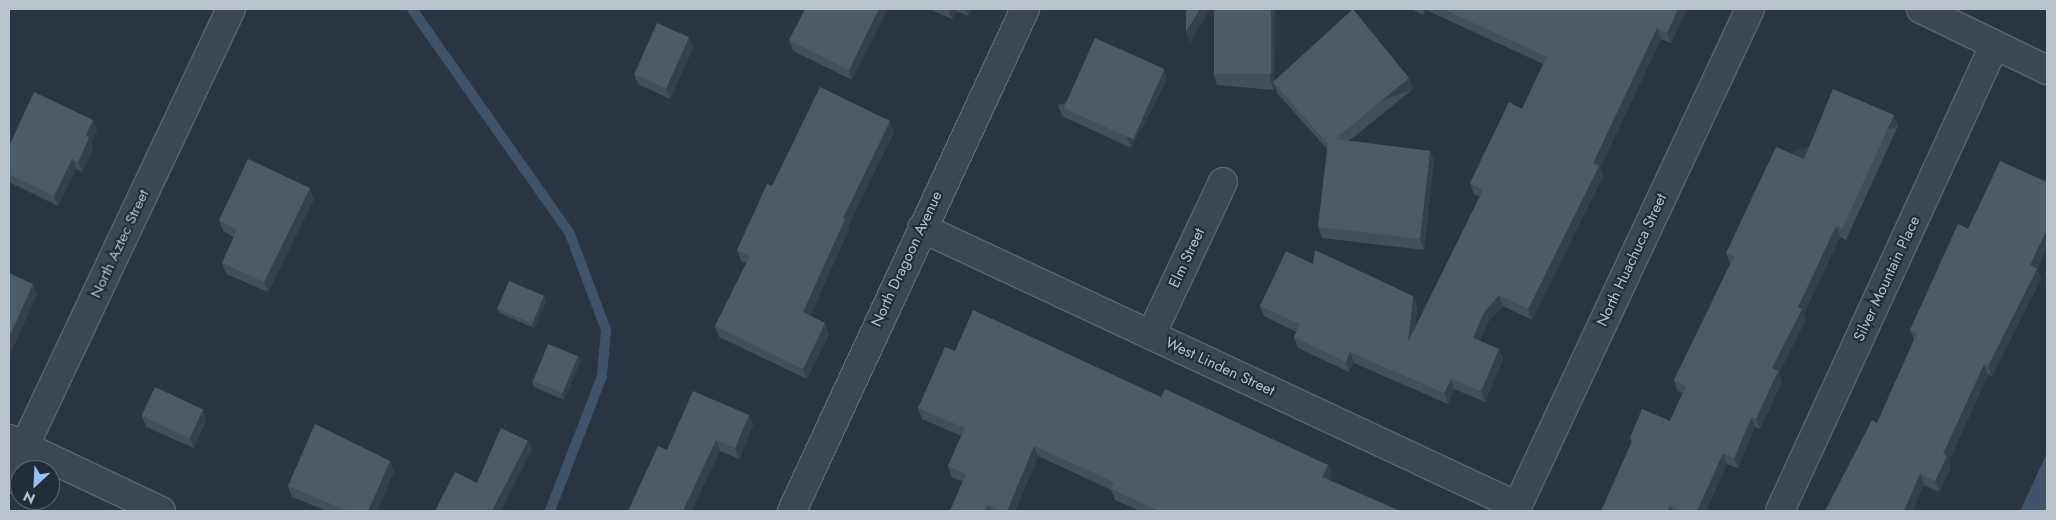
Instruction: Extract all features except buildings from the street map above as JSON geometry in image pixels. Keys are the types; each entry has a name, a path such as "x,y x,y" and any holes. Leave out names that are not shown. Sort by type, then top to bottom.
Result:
{"street":[{"name":"North Aztec Street","path":"9,479 17,442 231,9"},
{"name":"North Dragoon Avenue","path":"792,511 1025,9"},
{"name":"North Huachuca Street","path":"1516,509 1750,9"},
{"path":"1921,9 2047,70"},
{"name":"Silver Mountain Place","path":"1780,511 1994,46"},
{"name":"Elm Street","path":"1151,335 1223,182"},
{"name":"West Linden Street","path":"922,228 1516,509"},
{"path":"17,442 162,511"}],"water":[{"path":"2047,453 2047,511 2020,511"}],"waterway":[{"path":"412,9 570,234 606,330 602,376 550,511"}]}
